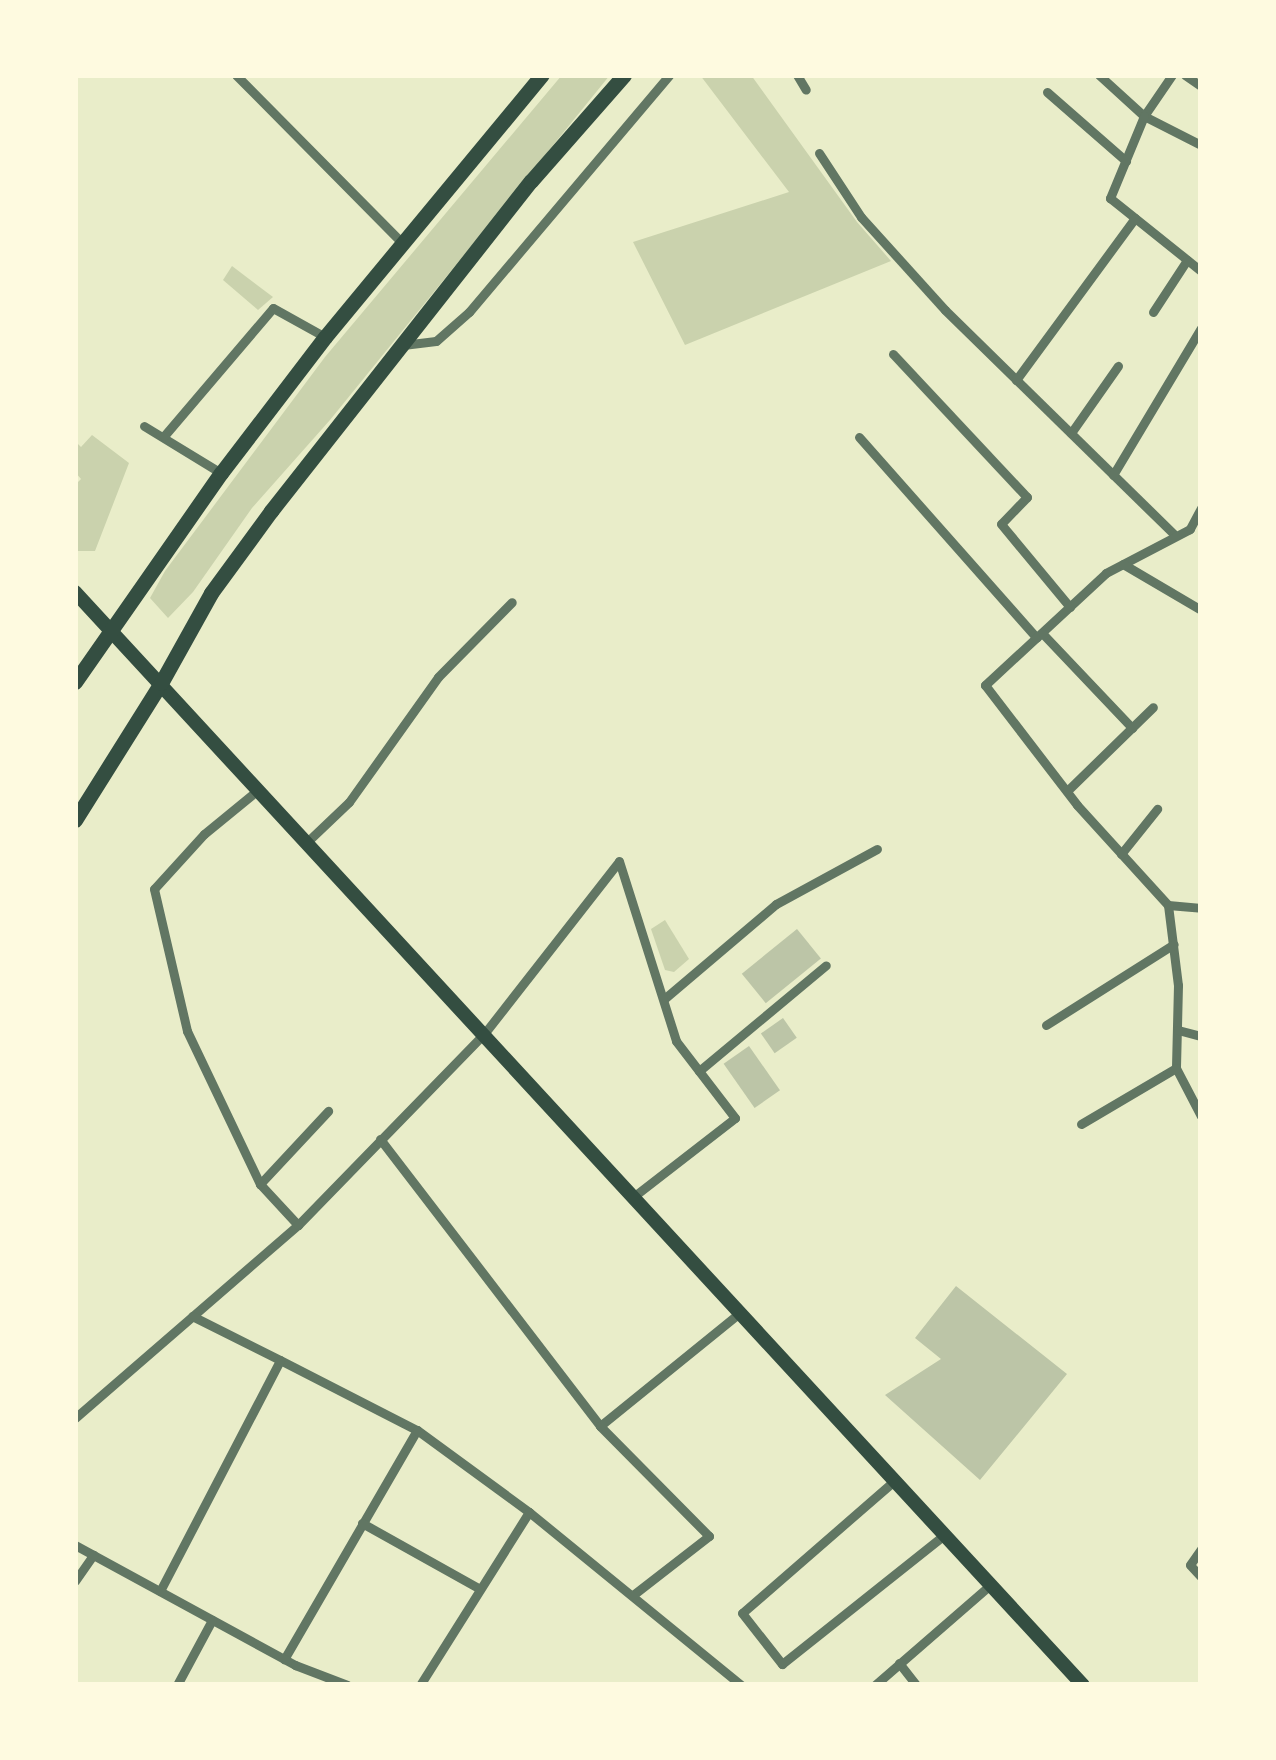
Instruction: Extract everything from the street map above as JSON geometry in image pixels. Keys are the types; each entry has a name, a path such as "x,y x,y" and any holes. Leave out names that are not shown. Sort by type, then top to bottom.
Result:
{"highway":[{"path":"75,682 221,473 325,337 542,75"},
{"path":"75,820 161,683 211,592 531,181 624,75"}],"main road":[{"path":"75,592 1082,1685"}],"street":[{"path":"236,75 402,243"},
{"path":"402,345 436,341 469,312 668,75"},
{"path":"797,75 806,90"},
{"path":"1099,75 1144,116 1201,145"},
{"path":"1172,75 1144,116 1110,198 1201,271"},
{"path":"1185,75 1201,86"},
{"path":"1047,92 1126,161"},
{"path":"820,152 861,217 1016,380 1174,534"},
{"path":"1016,380 1135,218"},
{"path":"1154,312 1187,260"},
{"path":"164,436 273,308 325,337"},
{"path":"1113,475 1201,328"},
{"path":"893,354 1027,497 1001,524 1070,607"},
{"path":"1070,434 1118,366"},
{"path":"144,426 221,473"},
{"path":"859,437 1039,635 1132,728"},
{"path":"1201,508 1190,529 1174,534 1124,564 1070,607 985,685 1067,791 1168,906 1174,944 1176,1068 1201,1116"},
{"path":"1124,564 1201,610"},
{"path":"307,842 349,802 438,678 512,602"},
{"path":"1067,791 1154,708"},
{"path":"259,790 204,834 154,889 187,1031 260,1184 298,1225"},
{"path":"1121,854 1157,810"},
{"path":"664,999 776,904 877,849"},
{"path":"75,1418 298,1225 484,1034 619,861 676,1040 735,1118 633,1197"},
{"path":"1168,906 1201,908"},
{"path":"1046,1025 1174,944"},
{"path":"699,1070 826,965"},
{"path":"1178,1030 1201,1036"},
{"path":"1081,1124 1176,1068"},
{"path":"260,1184 328,1111"},
{"path":"380,1140 600,1426 708,1536 632,1596"},
{"path":"600,1426 741,1312"},
{"path":"192,1316 417,1430 528,1512 740,1685"},
{"path":"160,1591 280,1360"},
{"path":"284,1658 417,1430"},
{"path":"894,1481 742,1614 782,1664 944,1535"},
{"path":"420,1685 528,1512"},
{"path":"362,1523 480,1589"},
{"path":"75,1545 284,1658 347,1685"},
{"path":"1201,1549 1190,1565 1201,1577"},
{"path":"75,1581 93,1555"},
{"path":"874,1685 990,1584"},
{"path":"177,1685 212,1620"},
{"path":"899,1663 916,1685"}],"green space":[{"path":"562,75 610,75 330,420 252,508 193,592 168,618 150,598 165,571 325,357"},
{"path":"700,75 751,75 857,222 891,261 685,345 633,242 789,192"},
{"path":"232,266 273,297 258,310 223,280"},
{"path":"92,435 129,463 95,551 75,551 75,485 81,479 75,472 75,441 81,447"},
{"path":"665,920 689,959 674,972 665,970 651,929"}],"building":[{"path":"797,929 821,959 766,1003 742,974"},
{"path":"783,1018 797,1038 775,1053 761,1033"},
{"path":"749,1046 780,1090 755,1108 724,1064"},
{"path":"956,1286 1067,1374 980,1480 885,1395 941,1359 915,1338"}]}
